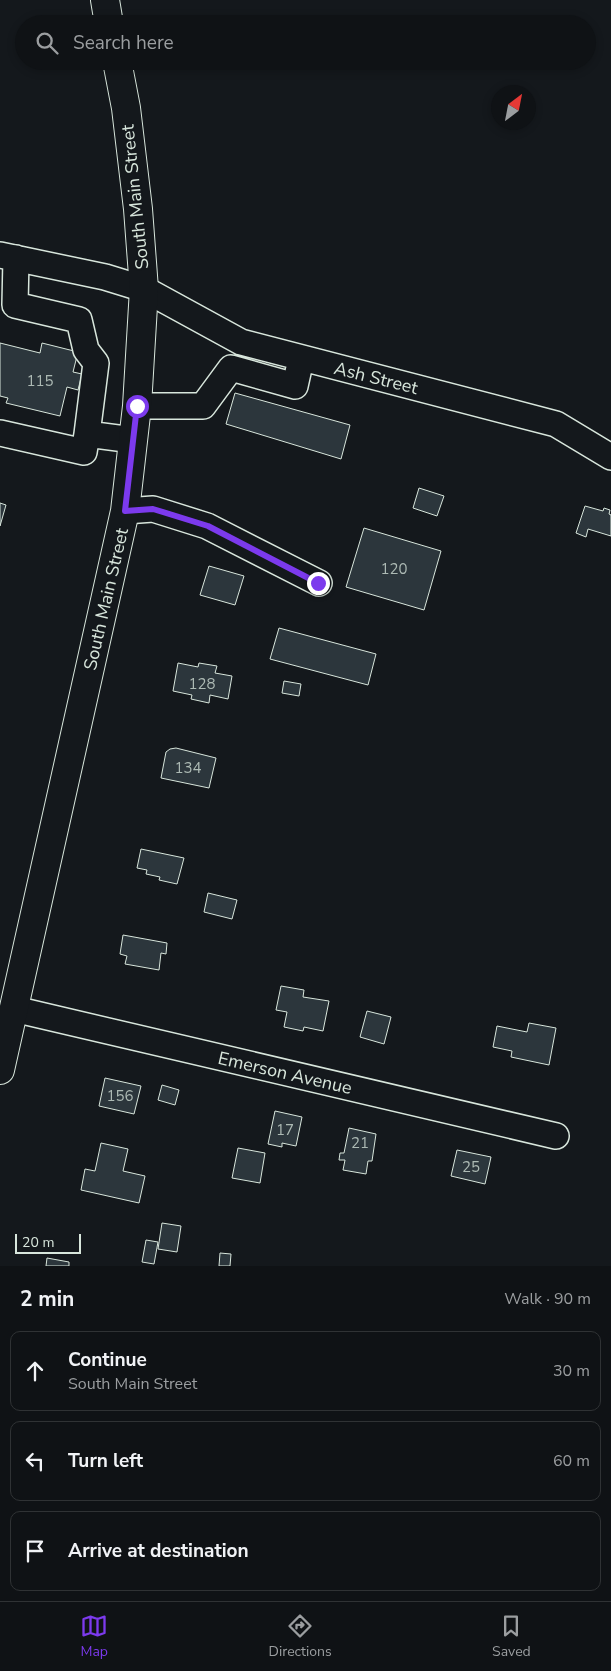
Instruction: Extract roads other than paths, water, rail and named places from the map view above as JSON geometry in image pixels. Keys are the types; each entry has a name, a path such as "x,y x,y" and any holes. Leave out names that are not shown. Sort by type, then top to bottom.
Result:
{"main road":[{"path":"105,0 108,15"},
{"name":"South Main Street","path":"0,1070 125,511 137,406 144,288 138,209 126,108 119,70"}],"street":[{"name":"Ash Street","path":"8,256 105,277 144,288 241,342 556,424 611,457"},
{"path":"0,433 84,452 96,363 86,350 79,320 14,305 8,256"},
{"path":"137,406 203,406 231,368 235,338"},
{"path":"231,368 294,386 301,359"},
{"path":"87,434 133,440"},
{"path":"125,511 153,509 208,526 318,583"},
{"name":"Emerson Avenue","path":"14,1009 556,1136"}]}
